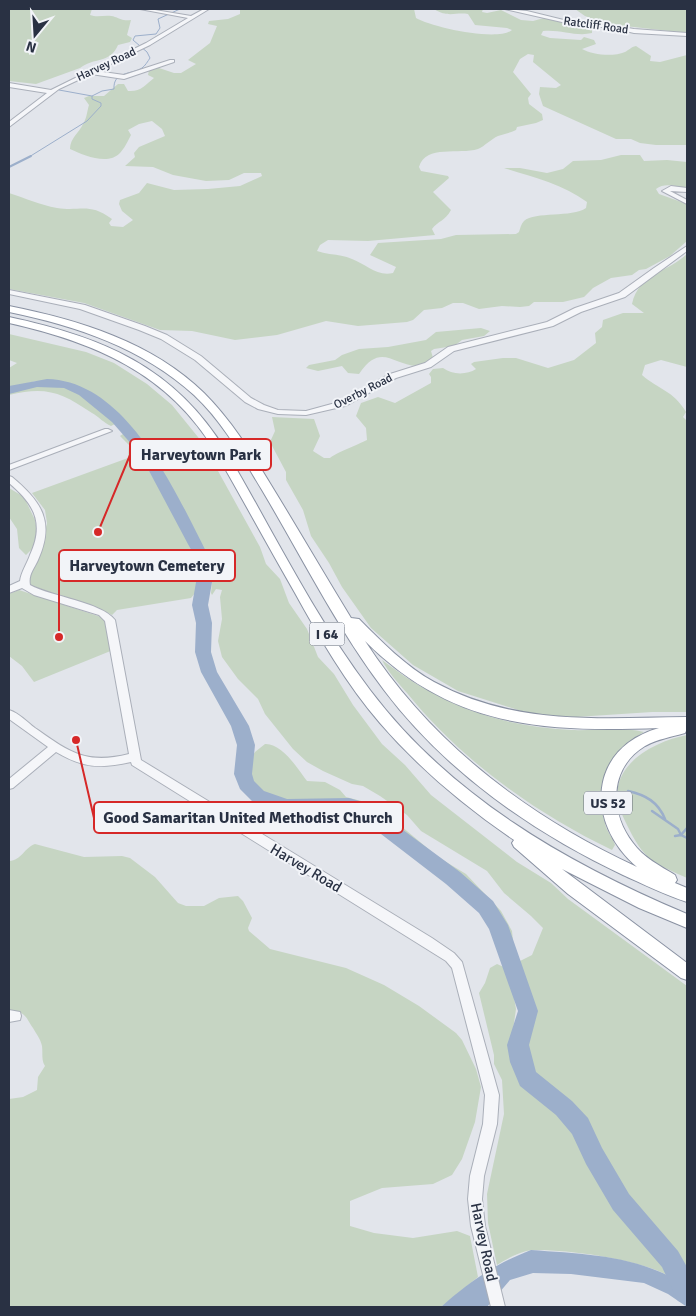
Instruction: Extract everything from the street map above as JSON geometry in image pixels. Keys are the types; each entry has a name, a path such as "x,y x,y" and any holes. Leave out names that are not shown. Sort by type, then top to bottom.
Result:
{"highway":[{"name":"I 64","path":"9,309 56,319 112,338 154,360 196,391 220,416 240,444 369,658 400,700 439,742 461,763 512,802 573,841 639,874 687,895"},
{"name":"I 64","path":"9,320 63,333 116,354 148,373 189,407 218,445 327,634 367,696 396,732 448,783 498,821 576,870 617,891 687,921"},
{"path":"333,600 373,644 395,664 424,684 472,706 509,717 548,723 601,725 687,722"},
{"name":"US 52","path":"687,728 652,736 632,747 624,754 612,772 607,795 612,820 627,848 658,874 687,890"},
{"path":"498,821 548,868 687,973"}],"street":[{"path":"142,9 193,18"},
{"name":"Harvey Road","path":"9,125 52,92 141,48 207,9"},
{"name":"Ratcliff Road","path":"507,9 584,26 601,25 687,35"},
{"path":"90,72 117,77 172,61"},
{"path":"9,85 52,92"},
{"path":"687,190 671,188 665,191 687,202"},
{"name":"Overby Road","path":"9,292 76,305 142,328 173,342 198,358 248,400 261,407 287,413 306,413 342,404 393,376 428,365 451,349 550,324 573,312 622,295 687,248"},
{"path":"9,468 108,432"},
{"path":"9,479 32,500 42,518 37,551 24,578 24,583 31,591 102,613 110,620 134,757 99,763 76,758 9,714"},
{"path":"9,590 24,583"},
{"path":"9,785 56,746"},
{"name":"Harvey Road","path":"134,757 143,768 422,938 450,957 458,966 492,1095 490,1124 477,1176 475,1200 478,1226 498,1307"}],"green space":[{"path":"9,9 92,9 90,15 112,16 131,20 127,35 132,38 130,42 118,45 115,51 106,58 36,84 9,81"},
{"path":"240,9 414,9 416,18 424,22 449,29 479,34 504,33 512,30 475,25 468,14 447,14 434,9 483,9 482,12 487,13 501,10 521,20 533,21 544,18 592,30 592,33 586,34 543,31 541,35 550,38 581,40 584,37 594,40 596,44 582,49 592,53 603,55 615,54 625,52 636,46 651,56 650,61 660,62 687,55 687,145 656,145 640,143 631,139 616,139 543,106 539,94 540,87 556,88 561,85 533,62 534,55 528,54 520,59 513,72 531,94 528,98 529,104 542,114 543,120 517,127 516,130 498,136 478,149 428,155 419,167 421,171 448,176 449,178 433,192 451,210 432,229 435,235 368,241 328,240 320,245 317,251 348,257 382,273 393,273 396,267 370,255 378,243 441,239 456,235 516,234 519,232 523,222 529,218 572,213 586,208 587,202 568,190 504,168 520,168 547,173 563,169 573,161 601,160 621,155 640,155 644,161 667,160 687,162 687,188 667,185 656,189 659,194 687,204 687,241 670,256 646,269 639,270 632,275 611,278 593,288 584,297 563,302 534,302 529,306 502,306 479,309 463,303 453,303 442,308 424,310 413,320 407,322 358,326 326,321 277,335 235,340 192,331 160,330 84,303 9,289 9,193 57,208 97,211 112,219 109,223 111,226 123,227 133,220 122,211 119,204 120,200 139,193 147,183 174,190 208,189 240,186 262,176 261,173 244,173 229,180 206,181 173,175 153,167 125,166 135,157 134,153 139,147 165,136 162,129 152,121 139,124 128,130 131,135 123,149 115,157 109,159 95,158 70,149 71,142 86,117 89,105 84,98 104,96 118,84 124,84 128,91 140,89 154,78 148,75 149,70 156,67 174,73 181,73 196,64 188,60 210,43 217,26 208,24 209,21 228,19 240,14"},
{"path":"575,9 687,9 687,33 607,24 585,16"},
{"path":"687,254 687,367 661,360 645,365 642,375 676,399 686,412 683,417 687,421 687,712 652,712 576,717 542,715 521,711 458,691 413,665 371,628 342,587 311,536 303,510 286,480 286,472 270,442 275,431 272,417 314,419 320,436 313,451 324,458 330,458 367,440 366,428 356,416 361,403 378,397 395,403 431,383 429,374 433,369 443,368 455,373 464,373 476,369 471,364 474,362 503,358 516,358 548,368 574,360 596,343 595,333 602,327 603,320 623,313 644,313 632,304 641,286 655,274"},
{"path":"481,328 490,331 484,336 462,340 454,346 431,351 433,358 429,364 408,365 380,357 367,364 359,374 348,373 342,366 318,371 306,368 309,365 335,360 342,355 359,349 388,347 426,340 436,332"},
{"path":"9,334 86,352 114,363 147,384 172,405 202,442 260,547 266,564 280,579 289,603 307,629 318,657 334,674 353,705 382,744 405,765 431,795 517,862 551,883 568,899 687,986 687,1277 658,1236 627,1204 593,1147 585,1126 570,1108 545,1091 526,1067 521,1054 530,1021 532,1003 526,986 524,972 518,962 532,955 543,928 504,893 487,871 421,831 407,815 380,796 363,786 352,784 323,771 307,762 293,749 265,714 258,699 238,679 222,657 218,641 222,619 220,597 222,590 216,589 212,595 209,564 199,539 183,516 151,456 130,428 87,391 70,384 36,381 9,388 9,368 17,363 9,360"},
{"path":"39,385 76,389 115,424 108,425 71,400 53,393 33,391 9,395 9,392"},
{"path":"123,434 131,439 143,456 146,465 188,539 191,552 198,561 199,567 195,593 191,598 117,610 112,615 32,587 28,580 37,562 47,523 45,510 32,493 128,458 129,445 120,436"},
{"path":"9,488 24,497 35,520 37,531 33,548 26,555 19,548 17,529 9,517"},
{"path":"19,590 104,618 113,650 34,682 22,666 9,656 9,594"},
{"path":"382,660 404,676 448,701 494,718 544,728 571,730 626,729 644,732 620,750 612,760 602,784 602,811 606,827 615,845 612,850 528,802 475,762 428,717 393,677"},
{"path":"687,735 687,878 656,863 641,849 621,812 618,803 618,789 621,776 638,756 662,743"},
{"path":"265,744 271,745 283,752 307,781 325,782 340,790 346,797 369,803 389,816 438,857 466,874 501,911 512,931 513,941 509,941 502,923 478,892 422,848 406,838 372,808 353,802 296,802 278,800 263,795 252,783 247,765 255,752"},
{"path":"35,844 84,857 122,856 130,858 155,877 178,903 186,906 204,906 219,898 238,896 243,901 252,918 248,928 249,931 270,949 346,968 384,985 419,1006 456,1033 462,1040 476,1069 481,1087 475,1122 462,1159 452,1175 433,1184 382,1188 350,1201 350,1226 374,1233 413,1238 457,1231 470,1236 478,1277 441,1307 9,1307 9,1099 23,1097 37,1090 38,1077 45,1066 42,1046 28,1020 19,1012 9,1010 9,861 17,858"},
{"path":"497,964 506,968 512,986 516,1009 513,1030 519,1074 530,1091 544,1104 557,1109 567,1117 593,1173 608,1196 658,1259 667,1275 638,1264 601,1256 547,1250 523,1252 497,1265 488,1223 487,1194 504,1114 502,1080 494,1064 494,1055 479,993 490,968"}],"water":[{"path":"531,1250 612,1258 651,1268 670,1276 687,1287 687,1307 668,1294 644,1283 571,1274 533,1273 510,1280 487,1307 441,1307 483,1274"}],"waterway":[{"path":"92,96 102,91 114,89 116,79 143,67 150,58 147,52 133,40 135,36 156,34 160,28 158,19 180,9"},
{"path":"59,90 92,96"},
{"path":"29,157 87,121 101,106 101,103 92,99 92,96"},
{"path":"9,167 29,157"},
{"path":"9,390 47,382 76,387 117,419 133,435 147,454 204,561 206,571 200,605 204,623 203,652 209,672 240,726 246,745 243,774 246,784 258,796 287,806 349,805 364,809 375,815 388,829 453,878 486,907 498,925 528,1011 518,1045 521,1062 528,1079 564,1108 580,1126 594,1156 621,1202 670,1259 687,1292"},
{"path":"628,791 651,800 659,808 665,819"},
{"path":"652,811 678,829 681,835"},
{"path":"681,835 687,828"},
{"path":"675,836 681,835"},
{"path":"681,835 687,838"}],"place":[{"name":"Harveytown Park","path":"98,532"},
{"name":"Harveytown Cemetery","path":"59,637"},
{"name":"Good Samaritan United Methodist Church","path":"76,740"}]}
